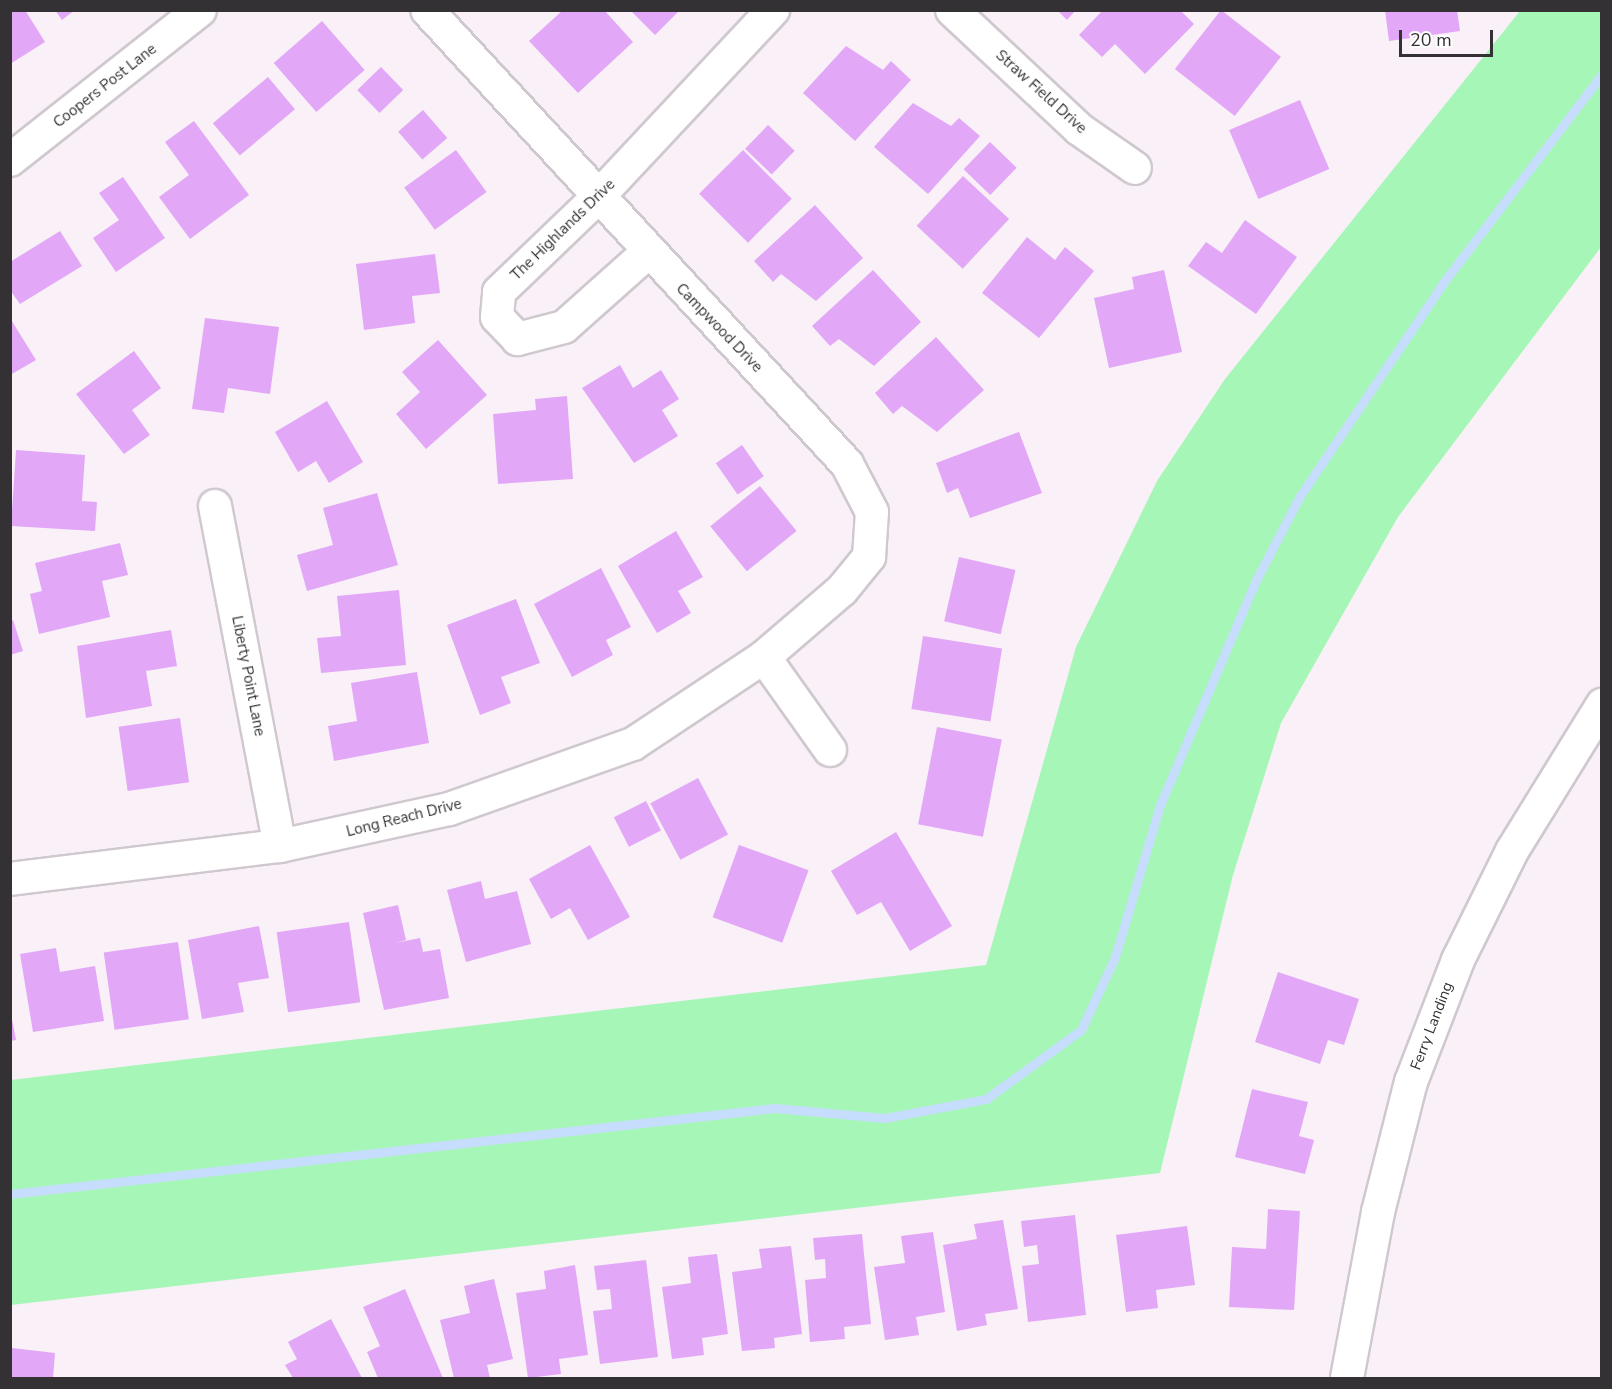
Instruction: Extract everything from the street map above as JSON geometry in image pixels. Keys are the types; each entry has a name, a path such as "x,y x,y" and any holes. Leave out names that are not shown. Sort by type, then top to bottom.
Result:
{"street":[{"name":"Coopers Post Lane","path":"10,160 200,10"},
{"name":"Campwood Drive","path":"427,10 599,196 647,253 847,464 872,512 869,557 842,590 764,657"},
{"name":"The Highlands Drive","path":"647,253 564,327 518,339 497,317 499,292 599,196 772,10"},
{"name":"Straw Field Drive","path":"952,10 1079,129 1135,168"},
{"name":"Liberty Point Lane","path":"215,506 280,846"},
{"path":"764,657 830,750"},
{"name":"Long Reach Drive","path":"10,879 280,846 449,809 633,744 764,657"},
{"name":"Ferry Landing","path":"1347,1378 1377,1212 1411,1082 1458,960 1512,851 1602,705"}],"green space":[{"path":"1520,11 1601,11 1601,247 1398,517 1281,723 1233,875 1160,1173 11,1305 11,1080 986,965 1076,647 1157,481 1225,379"}],"building":[{"path":"10,10 25,10 45,42 10,64"},
{"path":"55,10 75,10 62,20"},
{"path":"563,10 604,10 633,42 578,93 529,41"},
{"path":"630,10 680,10 655,35"},
{"path":"1057,10 1076,10 1067,20"},
{"path":"1103,10 1180,10 1194,24 1145,74 1115,44 1102,57 1079,35"},
{"path":"1221,10 1281,57 1235,116 1175,69"},
{"path":"1385,10 1457,10 1460,31 1389,41"},
{"path":"322,21 365,70 316,112 274,63"},
{"path":"846,46 883,70 891,61 911,80 855,141 803,93"},
{"path":"381,67 403,90 379,113 357,90"},
{"path":"268,77 295,109 240,155 213,123"},
{"path":"1300,100 1329,169 1258,199 1229,130"},
{"path":"913,103 951,126 959,118 980,136 928,194 874,147"},
{"path":"423,110 447,138 422,160 398,132"},
{"path":"194,121 249,195 190,239 159,197 189,175 165,142"},
{"path":"768,125 795,151 772,174 745,149"},
{"path":"990,142 1017,168 990,195 964,169"},
{"path":"456,150 487,192 435,230 404,188"},
{"path":"743,150 792,199 748,243 699,194"},
{"path":"963,176 1009,219 963,269 917,226"},
{"path":"123,177 165,238 116,272 93,238 119,220 99,193"},
{"path":"815,205 863,258 816,301 781,274 773,282 754,261"},
{"path":"1245,220 1297,257 1256,314 1188,266 1206,242 1222,253"},
{"path":"60,231 82,266 20,304 10,290 10,262"},
{"path":"1027,237 1055,260 1065,247 1094,271 1039,338 982,293"},
{"path":"435,254 440,293 412,296 415,323 364,330 356,264"},
{"path":"873,270 921,322 874,366 839,339 830,346 812,326"},
{"path":"1164,270 1182,352 1109,368 1094,298 1134,289 1132,277"},
{"path":"10,318 36,360 10,375"},
{"path":"205,318 279,327 270,394 228,388 224,413 192,409"},
{"path":"936,337 984,390 937,432 902,406 893,414 875,393"},
{"path":"438,340 487,395 426,449 396,414 420,392 402,372"},
{"path":"134,351 161,388 132,410 150,435 124,454 76,394"},
{"path":"620,365 633,388 661,370 679,399 662,410 678,436 634,463 582,388"},
{"path":"567,396 573,479 498,484 493,414 536,410 535,399"},
{"path":"327,401 363,462 329,483 316,461 298,472 275,432"},
{"path":"1019,432 1042,493 970,518 958,488 947,493 936,463"},
{"path":"742,445 764,476 738,494 716,463"},
{"path":"16,450 85,455 82,501 97,502 95,531 11,526"},
{"path":"760,486 797,531 747,571 710,526"},
{"path":"377,493 398,565 307,591 297,555 333,545 323,508"},
{"path":"676,531 703,577 678,591 691,613 657,633 618,566"},
{"path":"120,543 128,575 102,581 110,617 39,634 30,594 42,591 35,563"},
{"path":"959,557 1016,570 1001,634 944,621"},
{"path":"601,568 631,627 606,640 613,655 572,677 534,604"},
{"path":"399,590 406,665 321,673 317,638 341,636 337,596"},
{"path":"516,599 540,663 501,677 511,703 480,715 447,625"},
{"path":"13,620 23,651 10,655 10,621"},
{"path":"171,630 177,666 146,671 152,706 86,718 77,646"},
{"path":"923,636 1002,649 990,722 911,709"},
{"path":"417,672 429,743 334,761 328,726 357,721 351,683"},
{"path":"180,718 189,782 128,791 119,727"},
{"path":"937,727 1002,740 983,837 918,824"},
{"path":"698,778 728,835 680,860 650,803"},
{"path":"646,801 661,830 629,847 614,817"},
{"path":"896,832 952,926 910,951 881,902 857,915 831,871"},
{"path":"590,845 630,917 588,940 570,908 551,919 529,879"},
{"path":"739,845 809,870 782,943 713,917"},
{"path":"481,881 485,899 517,891 531,944 466,962 447,890"},
{"path":"398,905 406,940 395,943 420,938 423,952 440,949 449,998 384,1010 363,913"},
{"path":"349,922 360,1002 288,1012 277,932"},
{"path":"259,926 269,978 238,983 244,1012 202,1019 188,940"},
{"path":"178,942 189,1019 115,1030 104,952"},
{"path":"56,948 60,972 95,966 104,1021 33,1032 20,954"},
{"path":"1278,972 1359,999 1344,1045 1328,1040 1320,1064 1255,1042"},
{"path":"10,1009 16,1040 10,1041"},
{"path":"1252,1089 1308,1102 1299,1136 1314,1140 1305,1174 1235,1157"},
{"path":"1268,1209 1300,1211 1294,1310 1229,1307 1232,1247 1266,1249"},
{"path":"1075,1215 1086,1315 1028,1322 1022,1266 1039,1264 1037,1245 1024,1247 1021,1221"},
{"path":"1003,1220 1018,1309 985,1314 987,1325 957,1331 943,1245 977,1239 974,1224"},
{"path":"1187,1226 1195,1285 1156,1290 1158,1308 1126,1312 1116,1235"},
{"path":"933,1232 945,1312 916,1317 919,1335 885,1340 874,1267 905,1263 901,1236"},
{"path":"862,1234 871,1324 844,1327 845,1339 810,1342 805,1280 826,1278 825,1259 815,1260 813,1238"},
{"path":"791,1246 802,1334 774,1338 775,1348 742,1351 732,1272 762,1268 759,1249"},
{"path":"717,1254 728,1334 702,1338 704,1355 672,1359 662,1287 691,1283 688,1257"},
{"path":"646,1260 658,1357 600,1364 593,1311 612,1309 610,1289 597,1290 594,1266"},
{"path":"575,1265 588,1355 559,1359 561,1374 528,1378 516,1293 546,1289 544,1271"},
{"path":"494,1279 513,1359 487,1365 490,1378 454,1378 440,1320 470,1313 464,1286"},
{"path":"405,1289 443,1378 378,1378 367,1352 380,1346 363,1307"},
{"path":"331,1319 362,1378 293,1378 285,1365 297,1359 288,1342"},
{"path":"12,1348 55,1353 53,1378 10,1378"}],"waterway":[{"path":"10,1194 775,1108 885,1118 986,1099 1081,1030 1115,957 1160,805 1256,580 1300,496 1443,283 1602,74"}]}
